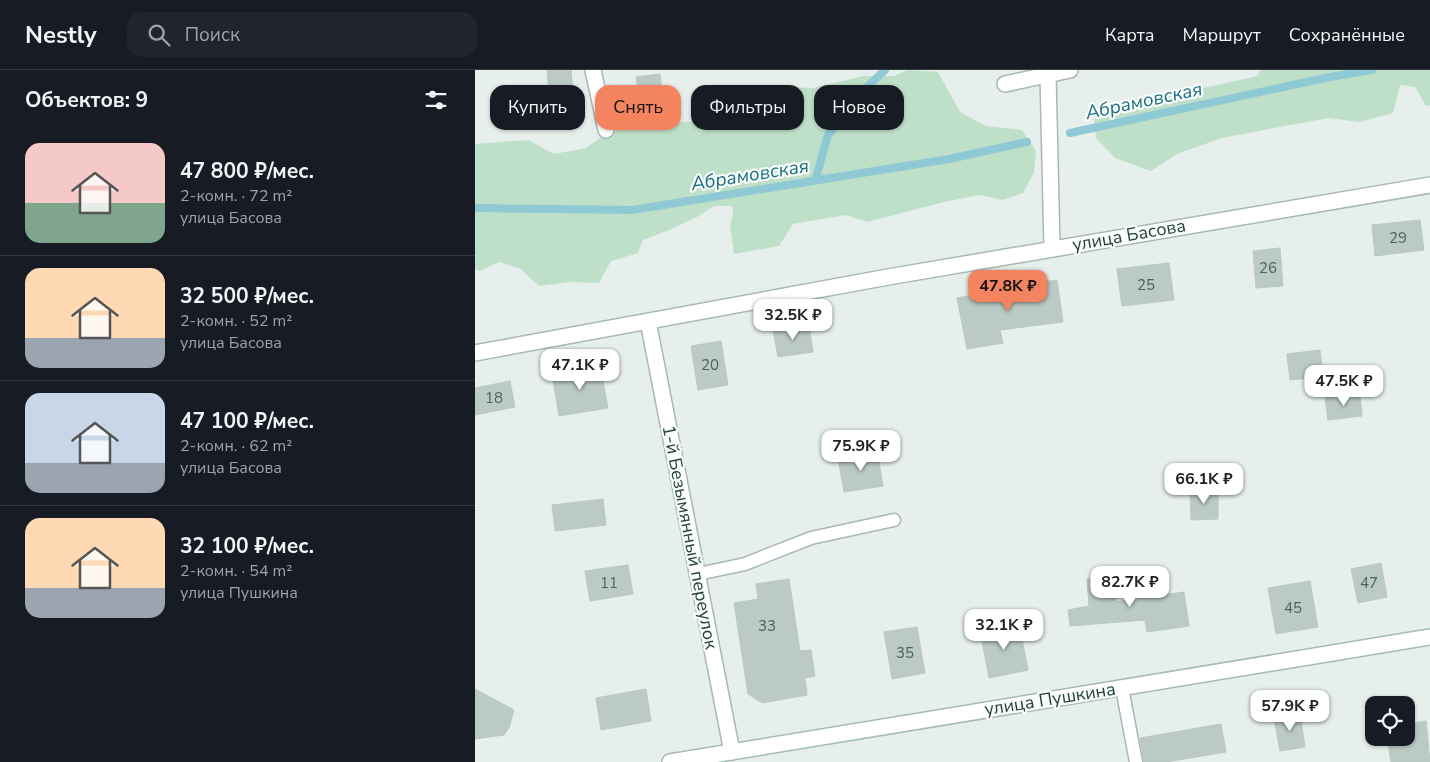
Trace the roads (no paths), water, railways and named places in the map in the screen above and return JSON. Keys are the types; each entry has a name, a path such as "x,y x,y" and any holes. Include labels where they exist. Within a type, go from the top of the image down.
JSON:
{"street":[{"path":"593,70 596,85"},
{"path":"1005,84 1070,70"},
{"path":"1048,75 1053,248"},
{"name":"улица Басова","path":"475,353 1053,248 1430,185"},
{"name":"1-й Безымянный переулок","path":"648,321 732,752"},
{"name":"улица Пушкина","path":"670,762 709,759 732,752 1430,637"}],"lane":[{"path":"698,574 745,564 789,545 811,538 894,520"},
{"path":"1121,688 1136,762"}],"waterway":[{"path":"815,181 828,135 862,92 885,70"},
{"name":"Абрамовская","path":"1070,133 1330,77 1372,70"},
{"name":"Абрамовская","path":"475,208 632,210 949,159 1027,142"}]}
